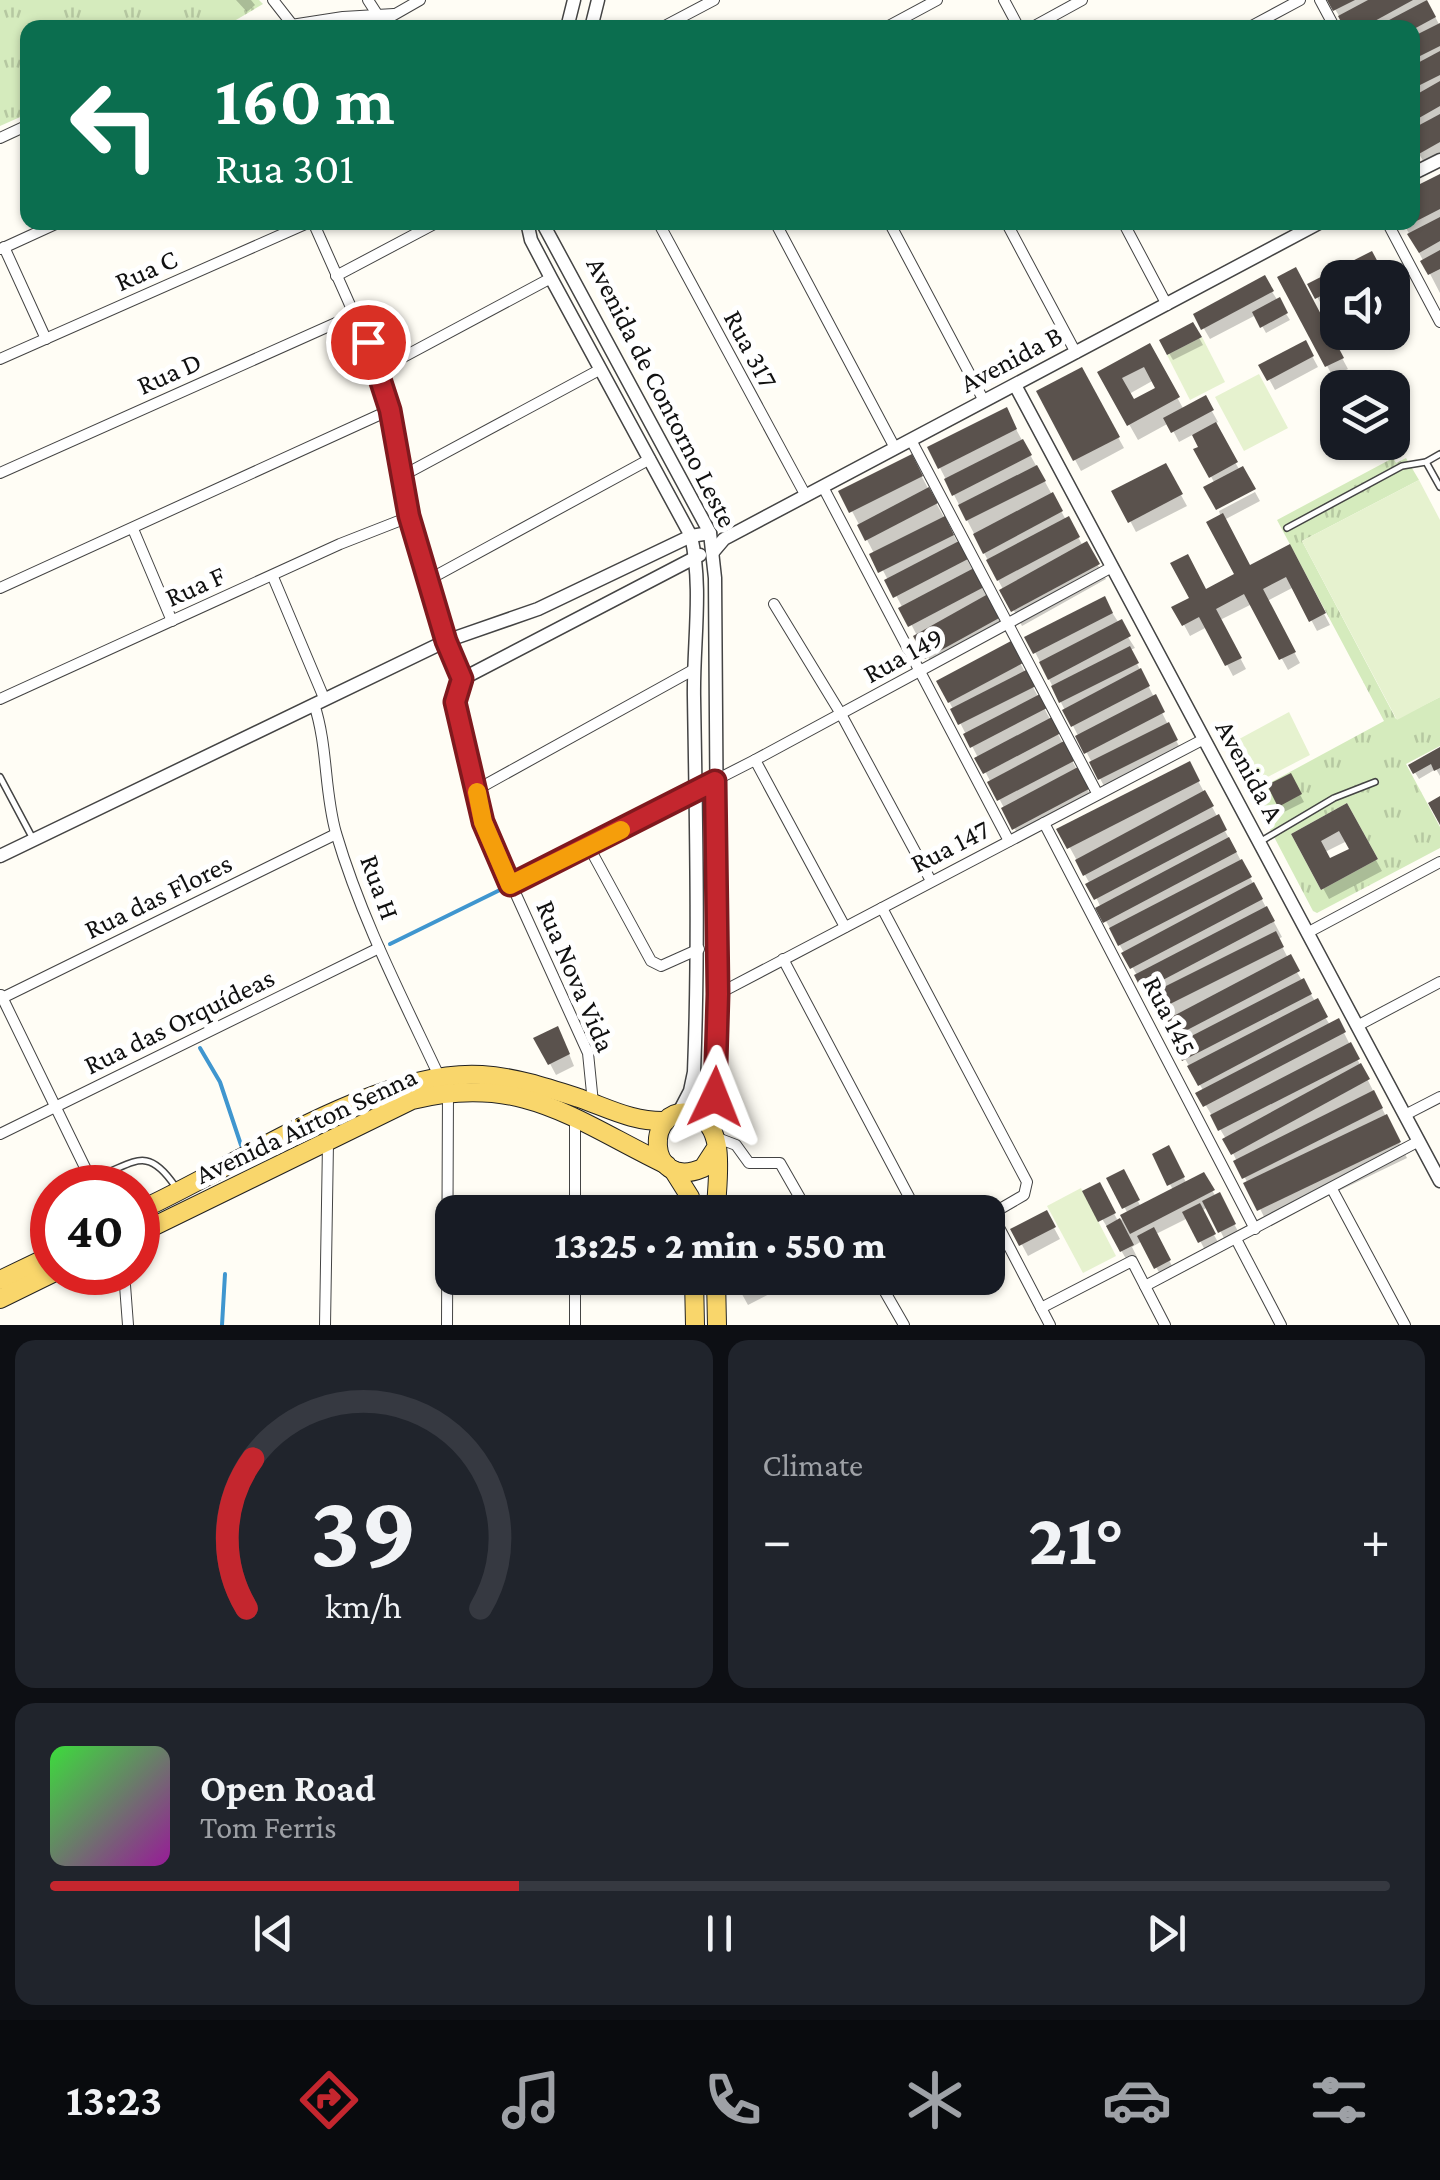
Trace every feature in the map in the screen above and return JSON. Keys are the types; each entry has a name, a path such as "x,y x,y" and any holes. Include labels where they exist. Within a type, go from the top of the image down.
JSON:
{"main road":[{"name":"Avenida Airton Senna","path":"160,1202 370,1097 487,1075 594,1104 640,1122 672,1118"},
{"name":"Avenida Airton Senna","path":"160,1223 444,1084 522,1098 575,1115 670,1168"},
{"path":"670,1168 694,1172 703,1168 715,1139 698,1116 672,1118 657,1138 657,1148 670,1168 689,1195"},
{"name":"Avenida de Contorno Leste","path":"715,1139 716,1195"},
{"path":"0,1300 30,1274"},
{"path":"0,1280 30,1276"},
{"path":"694,1295 695,1325"},
{"path":"716,1295 716,1325"}],"street":[{"path":"272,0 288,20"},
{"path":"368,0 377,14"},
{"path":"384,20 420,0"},
{"path":"676,20 714,0"},
{"path":"906,20 937,0"},
{"path":"1046,20 1082,0"},
{"path":"1263,20 1300,0"},
{"path":"325,20 394,14"},
{"path":"42,230 2,248 46,339"},
{"name":"Rua C","path":"0,359 293,230"},
{"path":"315,230 379,370 409,516 446,641"},
{"path":"336,276 423,230"},
{"name":"Avenida de Contorno Leste","path":"529,230 691,536 695,556 698,949 694,1072 690,1092 672,1118"},
{"name":"Avenida de Contorno Leste","path":"546,230 710,532 718,994 715,1139"},
{"name":"Rua 317","path":"662,230 806,496"},
{"path":"779,230 895,448"},
{"path":"893,230 984,400"},
{"path":"1010,230 1076,353"},
{"path":"1127,230 1167,304"},
{"name":"Avenida B","path":"712,552 724,540 1307,230"},
{"path":"1391,230 1440,322"},
{"path":"379,370 551,278"},
{"name":"Rua D","path":"0,473 356,314"},
{"path":"402,476 601,370"},
{"name":"Avenida A","path":"1015,385 1440,1181"},
{"path":"0,588 390,410"},
{"path":"911,440 1097,794"},
{"path":"428,580 650,459"},
{"path":"823,487 1009,841"},
{"name":"Rua F","path":"0,699 409,516"},
{"path":"132,529 172,621"},
{"path":"0,856 446,641 538,609 691,536 710,532 724,540"},
{"path":"462,679 695,556 712,552"},
{"name":"Rua 149","path":"510,885 755,760 1112,567"},
{"name":"Rua H","path":"273,576 319,701 336,834 378,948 444,1084"},
{"path":"774,604 841,714 931,881"},
{"name":"Rua Nova Vida","path":"446,641 462,679 455,702 483,822 588,1053 594,1104"},
{"path":"476,790 694,670"},
{"name":"Rua 147","path":"718,994 1204,739"},
{"path":"755,760 845,928"},
{"name":"Rua 145","path":"1044,822 1254,1229"},
{"name":"Rua das Flores","path":"1,996 336,834"},
{"path":"589,847 651,961 661,966 698,949"},
{"path":"1307,933 1440,862"},
{"path":"882,908 1027,1182 1024,1195 1005,1206"},
{"name":"Rua das Orquídeas","path":"0,1134 378,948"},
{"path":"783,959 908,1195"},
{"path":"1357,1026 1440,982"},
{"path":"1,996 84,1165"},
{"path":"444,1084 447,1325"},
{"path":"1405,1115 1440,1097"},
{"path":"575,1115 575,1195"},
{"path":"715,1139 731,1141 754,1165 780,1164 798,1195"},
{"path":"1145,1286 1419,1141"},
{"path":"325,1325 328,1143"},
{"path":"1332,1189 1404,1325"},
{"path":"1236,1239 1281,1325"},
{"path":"1005,1242 1050,1325"},
{"path":"1042,1308 1132,1261 1165,1325"},
{"path":"126,1295 128,1325"},
{"path":"576,1295 576,1325"},
{"path":"887,1295 904,1325"}],"lane":[{"path":"1287,528 1402,466 1426,462 1440,454"},
{"path":"1426,462 1440,487"},
{"path":"0,777 33,840"},
{"path":"1260,842 1334,798 1375,782"},
{"path":"131,1165 144,1159 159,1165"},
{"path":"160,1167 180,1192"}],"green space":[{"path":"0,0 259,0 263,4 236,20 20,20 20,117 0,126"},
{"path":"1202,337 1225,382 1190,400 1167,355"},
{"path":"1259,374 1288,428 1244,451 1215,397"},
{"path":"1389,460 1407,460 1419,480 1302,541 1396,719 1440,697 1440,746 1406,764 1440,827 1440,848 1317,913 1251,793 1384,721 1277,520","holes":["1347,803 1378,859 1321,890 1291,834"]},
{"path":"1419,480 1440,520 1440,697 1397,720 1302,541"},
{"path":"1289,712 1310,755 1252,785 1230,744"},
{"path":"1081,1188 1116,1256 1083,1273 1047,1206"}],"building":[{"path":"1327,0 1355,0 1333,11"},
{"path":"1368,0 1413,0 1377,20 1340,20 1338,16"},
{"path":"1427,0 1436,17 1420,26 1420,20 1389,20"},
{"path":"1440,23 1440,46 1420,56 1420,33"},
{"path":"1440,51 1440,75 1420,85 1420,62"},
{"path":"1440,81 1440,106 1420,117 1420,92"},
{"path":"1440,114 1440,142 1420,153 1420,125"},
{"path":"1440,174 1440,209 1420,219 1420,184"},
{"path":"1440,217 1440,241 1419,253 1407,234"},
{"path":"1440,250 1440,269 1428,275 1420,261"},
{"path":"1372,251 1377,260 1354,260"},
{"path":"1296,267 1320,312 1320,350 1340,350 1344,358 1325,367 1277,277"},
{"path":"1265,275 1274,291 1201,330 1193,314"},
{"path":"1320,277 1320,296 1315,299 1307,284"},
{"path":"1280,297 1288,313 1260,328 1252,312"},
{"path":"1193,322 1202,337 1167,355 1159,340"},
{"path":"1306,340 1314,356 1267,381 1258,365"},
{"path":"1150,343 1180,397 1127,426 1097,372","holes":["1144,367 1155,388 1134,399 1122,378"]},
{"path":"1082,367 1120,437 1073,461 1036,391"},
{"path":"1206,395 1214,410 1171,433 1163,418"},
{"path":"1007,407 1017,429 938,469 927,447"},
{"path":"1216,422 1238,462 1209,478 1193,449 1198,447 1192,435"},
{"path":"1023,439 1032,455 952,496 944,479"},
{"path":"912,454 923,476 849,513 838,491"},
{"path":"1166,463 1183,494 1128,523 1111,491"},
{"path":"1037,465 1046,481 966,521 958,505"},
{"path":"1243,466 1256,489 1216,510 1203,487"},
{"path":"929,487 938,503 865,541 857,525"},
{"path":"1053,492 1063,511 983,554 973,534"},
{"path":"1223,513 1250,565 1290,544 1326,613 1309,622 1286,577 1263,589 1296,652 1279,660 1244,594 1216,609 1242,658 1225,666 1199,617 1182,626 1171,607 1189,598 1170,563 1188,554 1206,589 1234,574 1206,522"},
{"path":"945,516 954,535 878,573 869,554"},
{"path":"1069,516 1080,537 997,581 986,560"},
{"path":"959,541 968,559 893,598 884,580"},
{"path":"1087,541 1100,564 1011,612 999,590"},
{"path":"974,568 984,587 908,627 898,608"},
{"path":"988,594 1001,617 925,659 913,636"},
{"path":"1105,596 1113,613 1033,654 1024,637"},
{"path":"1122,619 1131,636 1048,680 1039,662"},
{"path":"1011,641 1023,663 948,703 936,681"},
{"path":"1130,646 1139,663 1059,703 1051,686"},
{"path":"1141,668 1150,686 1071,727 1062,710"},
{"path":"1028,669 1036,686 958,725 950,709"},
{"path":"1040,694 1047,708 970,748 963,734"},
{"path":"1156,694 1165,712 1084,754 1075,736"},
{"path":"1052,717 1061,733 983,774 974,758"},
{"path":"1169,722 1178,740 1098,780 1089,762"},
{"path":"1064,741 1074,761 997,801 987,782"},
{"path":"1440,747 1440,768 1434,771 1431,764 1413,774 1408,765"},
{"path":"1190,761 1200,781 1067,849 1056,829"},
{"path":"1078,767 1089,789 1012,830 1001,808"},
{"path":"1291,773 1302,794 1278,807 1267,785"},
{"path":"1205,790 1214,806 1083,876 1075,860"},
{"path":"1440,796 1440,825 1428,803"},
{"path":"1347,803 1378,859 1321,890 1291,834","holes":["1339,831 1349,849 1330,858 1321,841"]},
{"path":"1219,814 1227,830 1094,900 1085,884"},
{"path":"1229,837 1237,852 1103,923 1095,908"},
{"path":"1242,859 1252,877 1118,946 1109,928"},
{"path":"1254,882 1263,899 1130,969 1121,953"},
{"path":"1267,906 1275,921 1142,991 1134,975"},
{"path":"1276,931 1284,947 1154,1012 1146,996"},
{"path":"1291,954 1300,971 1170,1039 1162,1022"},
{"path":"1304,978 1312,994 1182,1061 1174,1045"},
{"path":"1318,998 1328,1017 1198,1086 1187,1066"},
{"path":"1339,1018 1346,1032 1203,1107 1195,1093"},
{"path":"558,1026 570,1054 548,1065 533,1038"},
{"path":"1351,1042 1360,1059 1218,1131 1210,1115"},
{"path":"1361,1063 1370,1079 1231,1155 1222,1139"},
{"path":"1374,1090 1383,1108 1242,1179 1233,1161"},
{"path":"1387,1114 1401,1142 1257,1211 1243,1183"},
{"path":"1169,1145 1185,1177 1167,1186 1152,1154"},
{"path":"1124,1169 1140,1200 1122,1209 1106,1178"},
{"path":"1204,1172 1215,1190 1130,1234 1120,1215"},
{"path":"1100,1182 1116,1213 1098,1222 1082,1191"},
{"path":"1220,1192 1236,1224 1218,1233 1202,1201"},
{"path":"1200,1203 1216,1234 1198,1243 1182,1212"},
{"path":"1047,1210 1056,1227 1019,1246 1010,1229"},
{"path":"1120,1218 1134,1245 1120,1252 1106,1226"},
{"path":"1154,1227 1171,1260 1154,1269 1137,1236"}],"waterway":[{"path":"390,944 506,887"},
{"path":"200,1048 220,1082 241,1145"},
{"path":"222,1325 225,1274"}],"slow traffic":[{"path":"477,792 483,822 510,885 621,830"}],"route":[{"path":"368,342 390,410 409,516 446,641 462,679 455,702 483,822 510,885 715,781 715,1097"}]}
